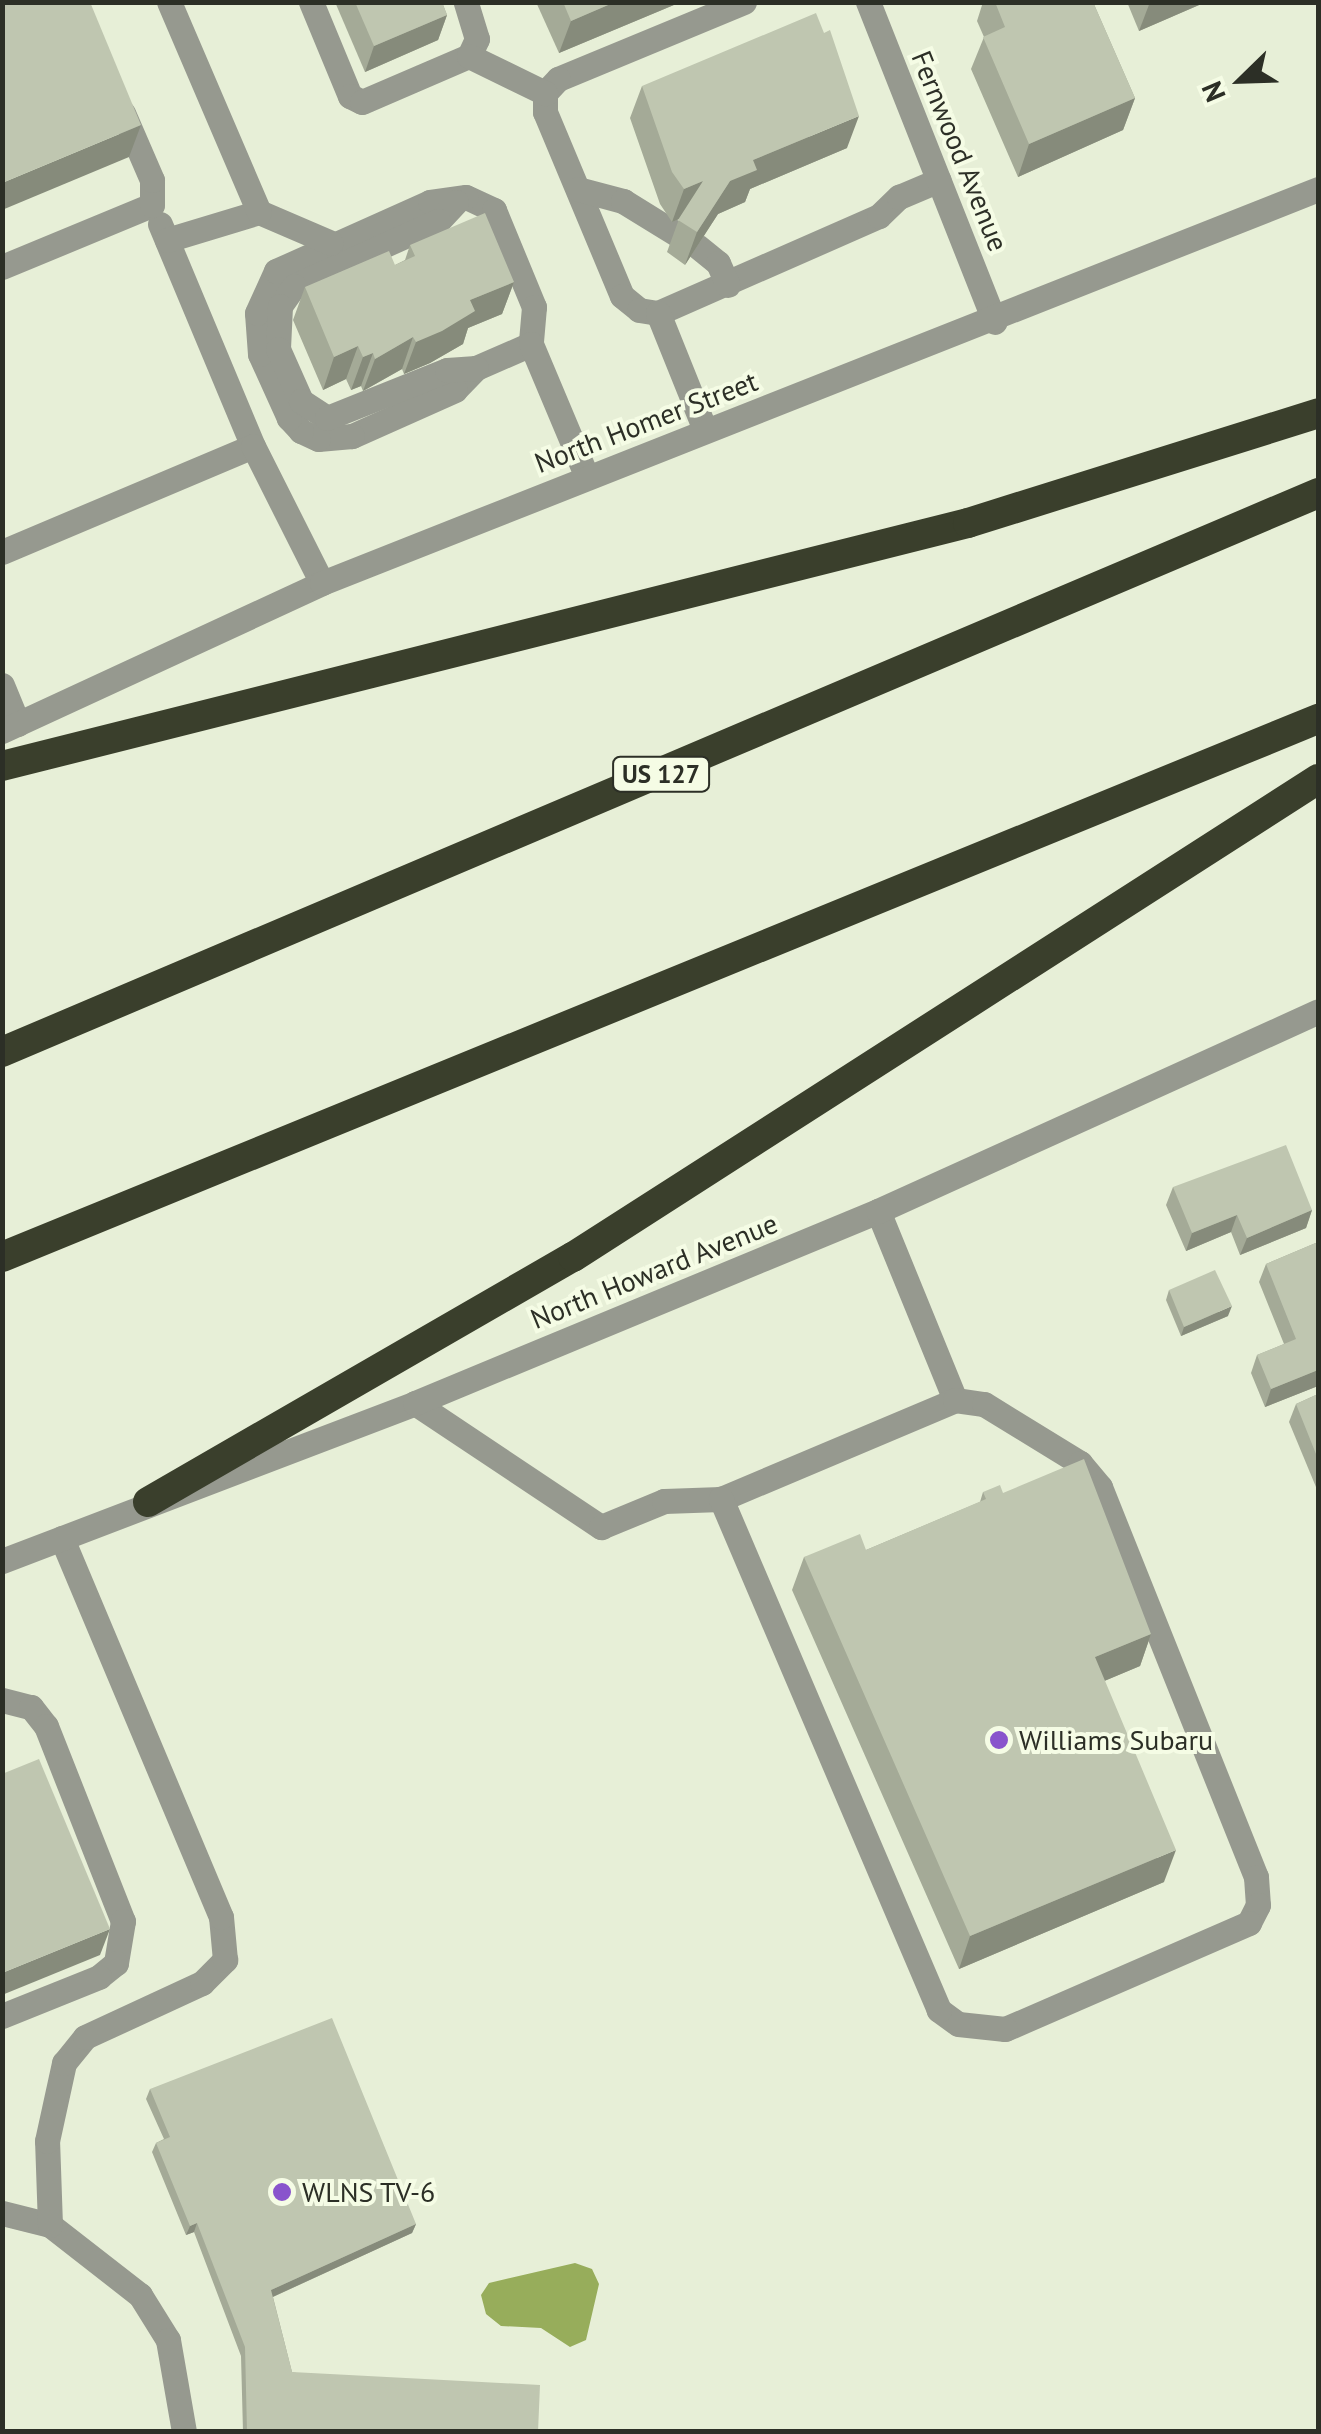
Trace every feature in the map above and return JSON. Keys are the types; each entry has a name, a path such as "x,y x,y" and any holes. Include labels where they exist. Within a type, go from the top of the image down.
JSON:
{"highway":[{"path":"2,766 936,532 1318,413"},
{"name":"US 127","path":"2,1052 1318,493"},
{"path":"2,1257 1318,719"},
{"path":"148,1502 574,1257 1318,779"}],"street":[{"path":"170,2 258,212"},
{"path":"311,2 350,96 362,102 469,56 477,38 466,2"},
{"path":"744,2 558,80 545,93 545,112 622,296 638,310 658,313 879,216 899,197 939,180"},
{"name":"Fernwood Avenue","path":"868,2 996,322"},
{"path":"469,56 545,93"},
{"path":"116,95 152,180 152,206 254,446 322,583"},
{"name":"North Homer Street","path":"10,727 322,583 704,430 996,322 1318,189"},
{"path":"578,190 623,200 687,240 718,263 728,285"},
{"path":"476,368 455,390 352,436 318,439 289,418 260,354 258,313 276,271 330,243 430,202 482,200 494,210 534,307 531,344 587,476"},
{"path":"456,202 438,221 294,286 280,306 278,350 301,402 327,418 447,370 476,368 531,344"},
{"path":"2,267 152,206"},
{"path":"167,240 258,212 330,243"},
{"path":"658,313 704,430"},
{"path":"2,552 254,446"},
{"path":"2,685 10,727"},
{"name":"North Howard Avenue","path":"2,1561 415,1403 878,1212 1318,1011"},
{"path":"878,1212 955,1400"},
{"path":"415,1403 601,1527 664,1502 721,1500 955,1400 984,1404 1080,1464 1100,1487 1256,1877 1258,1905 1236,1932 1005,2029 958,2024 939,2010 721,1500"},
{"path":"50,2225 47,2141 64,2063 85,2037 202,1983 226,1960 220,1917 62,1538"},
{"path":"2,1700 31,1707 46,1726 124,1921 116,1963 100,1976 2,2016"},
{"path":"2,2214 50,2225 140,2295 168,2340 184,2432"}],"shaded area":[{"path":"575,2263 592,2269 599,2284 586,2340 570,2347 541,2328 501,2326 486,2314 481,2295 489,2283"}],"building":[{"path":"2,2 90,2 141,125 2,183"},
{"path":"355,2 442,2 447,15 374,46"},
{"path":"563,2 615,2 571,21"},
{"path":"995,2 1093,2 1135,98 1029,144 983,37 1005,27"},
{"path":"816,13 824,33 830,30 859,116 753,160 757,170 730,181 697,232 678,220 703,181 684,189 672,172 642,86"},
{"path":"485,213 514,282 470,300 475,311 416,342 413,337 375,359 373,353 363,357 358,346 334,357 305,287 389,251 395,265 415,256 410,245"},
{"path":"1286,1145 1312,1210 1247,1238 1237,1215 1192,1233 1173,1187"},
{"path":"1318,1242 1318,1370 1271,1389 1257,1355 1296,1339 1266,1264"},
{"path":"1215,1270 1232,1306 1184,1327 1169,1290"},
{"path":"1318,1394 1318,1459 1296,1404"},
{"path":"1084,1459 1151,1634 1095,1657 1176,1850 970,1936 804,1557 860,1534 866,1550 986,1499 983,1492 1000,1485 1003,1493"},
{"path":"39,1759 110,1929 2,1973 2,1774"},
{"name":"WLNS TV-6","path":"332,2018 416,2224 271,2290 292,2372 540,2385 538,2432 247,2432 245,2347 197,2223 190,2226 156,2143 170,2137 150,2089"}],"place":[{"name":"Williams Subaru","path":"999,1740"},
{"name":"WLNS TV-6","path":"282,2192"}]}
